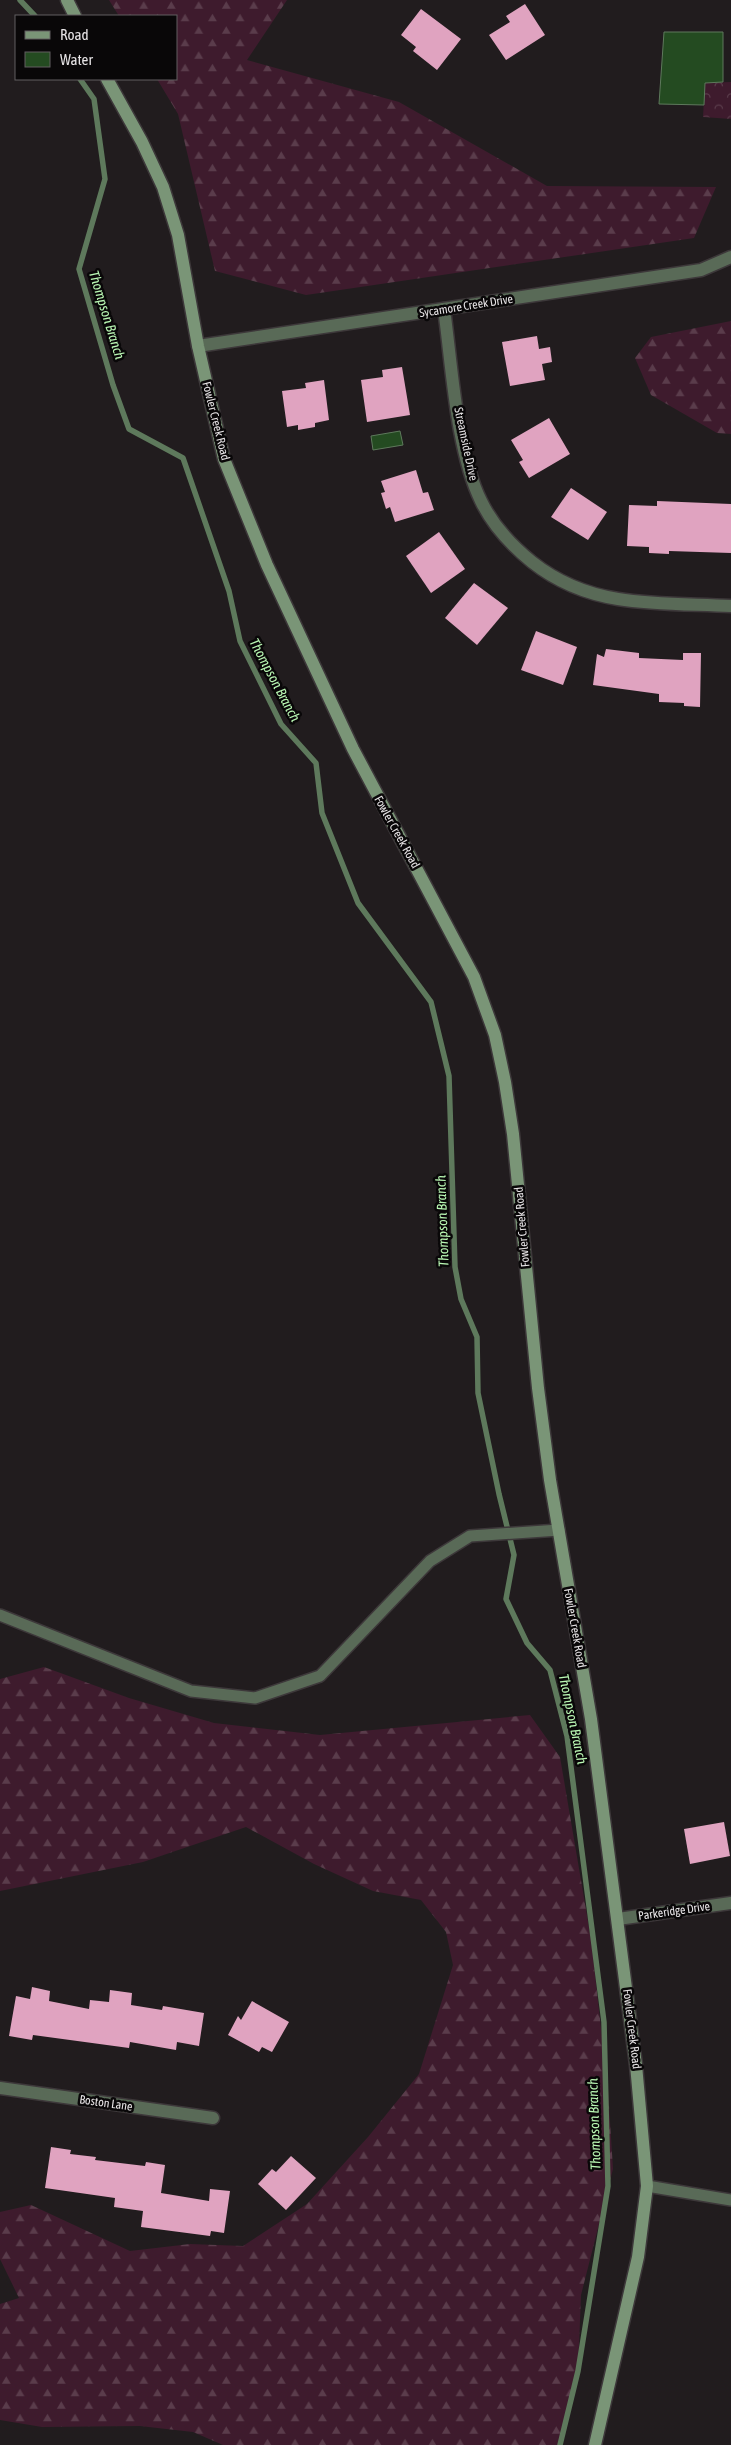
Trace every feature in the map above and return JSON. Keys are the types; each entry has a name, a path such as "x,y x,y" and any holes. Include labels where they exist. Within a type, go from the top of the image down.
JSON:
{"main road":[{"path":"67,0 74,15"},
{"name":"Fowler Creek Road","path":"108,80 142,142 163,186 178,236 198,346 224,459 267,565 361,765 474,977 495,1035 505,1082 513,1134 538,1388 559,1530 591,1719 637,2075 647,2186 638,2257 595,2445"}],"street":[{"name":"Sycamore Creek Drive","path":"198,346 701,270 731,258"},
{"name":"Streamside Drive","path":"444,309 458,411 472,477 488,514 515,549 554,577 601,595 646,602 731,606"},
{"name":"Parkeridge Drive","path":"618,1919 731,1903"},
{"name":"Boston Lane","path":"0,2088 213,2118"}],"lane":[{"path":"0,1615 191,1691 255,1698 320,1676 430,1561 470,1536 559,1530"},
{"path":"647,2186 731,2200"}],"green space":[{"path":"109,0 287,0 247,60 399,102 547,186 716,187 694,238 306,295 215,271 178,114 158,80 178,80 178,15 118,15"},
{"path":"731,82 731,119 703,117 705,83"},
{"path":"731,321 731,434 717,433 651,395 635,358 651,337"},
{"path":"44,1667 129,1698 214,1723 320,1735 530,1715 560,1757 591,1939 608,2090 613,2169 581,2295 578,2371 562,2445 223,2445 193,2432 140,2426 42,2427 0,2420 0,2304 19,2298 0,2259 0,2212 31,2205 130,2251 190,2244 243,2246 307,2204 368,2137 419,2074 453,1965 446,1932 421,1900 373,1891 314,1864 246,1827 143,1862 0,1891 0,1679"}],"water":[{"path":"664,32 723,32 723,82 705,83 704,105 659,104"},
{"path":"400,431 403,445 373,450 371,436"}],"building":[{"path":"525,4 545,35 506,60 489,35 510,22 506,16"},
{"path":"421,9 461,39 437,70 413,51 416,47 401,35"},
{"path":"537,336 539,349 550,347 552,362 542,364 545,380 510,386 502,342"},
{"path":"402,367 410,415 367,422 361,380 383,377 382,370"},
{"path":"324,380 329,420 315,423 315,427 298,430 298,425 287,427 282,391 306,388 305,383"},
{"path":"549,418 570,454 529,478 519,462 523,460 511,440"},
{"path":"416,470 423,493 428,492 434,510 395,522 390,507 386,509 381,493 385,492 381,481"},
{"path":"571,488 607,512 588,540 551,517"},
{"path":"657,501 731,504 731,553 669,551 669,554 649,553 649,547 627,546 629,505 657,506"},
{"path":"439,532 465,569 431,593 406,556"},
{"path":"474,583 508,608 477,645 445,618"},
{"path":"536,631 577,647 563,685 521,670"},
{"path":"606,649 639,653 639,658 683,660 683,653 701,653 700,707 684,706 684,703 659,702 659,694 593,685 597,654 604,657"},
{"path":"724,1822 730,1856 690,1864 684,1829"},
{"path":"32,1987 50,1991 49,2001 89,2009 90,2000 109,2002 110,1990 132,1993 131,2005 162,2010 163,2006 204,2013 199,2046 177,2042 176,2050 130,2042 129,2048 33,2035 32,2040 9,2036 16,1996 30,1999"},
{"path":"252,2001 289,2022 272,2052 262,2047 259,2052 228,2035 238,2016 241,2020"},
{"path":"51,2147 71,2150 70,2154 96,2157 95,2160 145,2166 146,2162 165,2165 161,2193 209,2201 210,2189 230,2191 224,2233 211,2231 210,2236 141,2227 143,2211 114,2207 115,2198 45,2188"},
{"path":"291,2156 316,2178 286,2210 258,2184 272,2169 276,2172"}],"waterway":[{"name":"Thompson Branch","path":"20,0 34,15"},
{"name":"Thompson Branch","path":"81,80 94,99 105,179 79,269 113,385 129,429 183,458 229,591 240,641 281,724 316,763 322,813 358,903 431,1002 449,1076 455,1267 461,1299 477,1337 478,1393 514,1555 506,1599 527,1643 550,1670 567,1736 604,2022 608,2186 578,2371 560,2445"}]}
